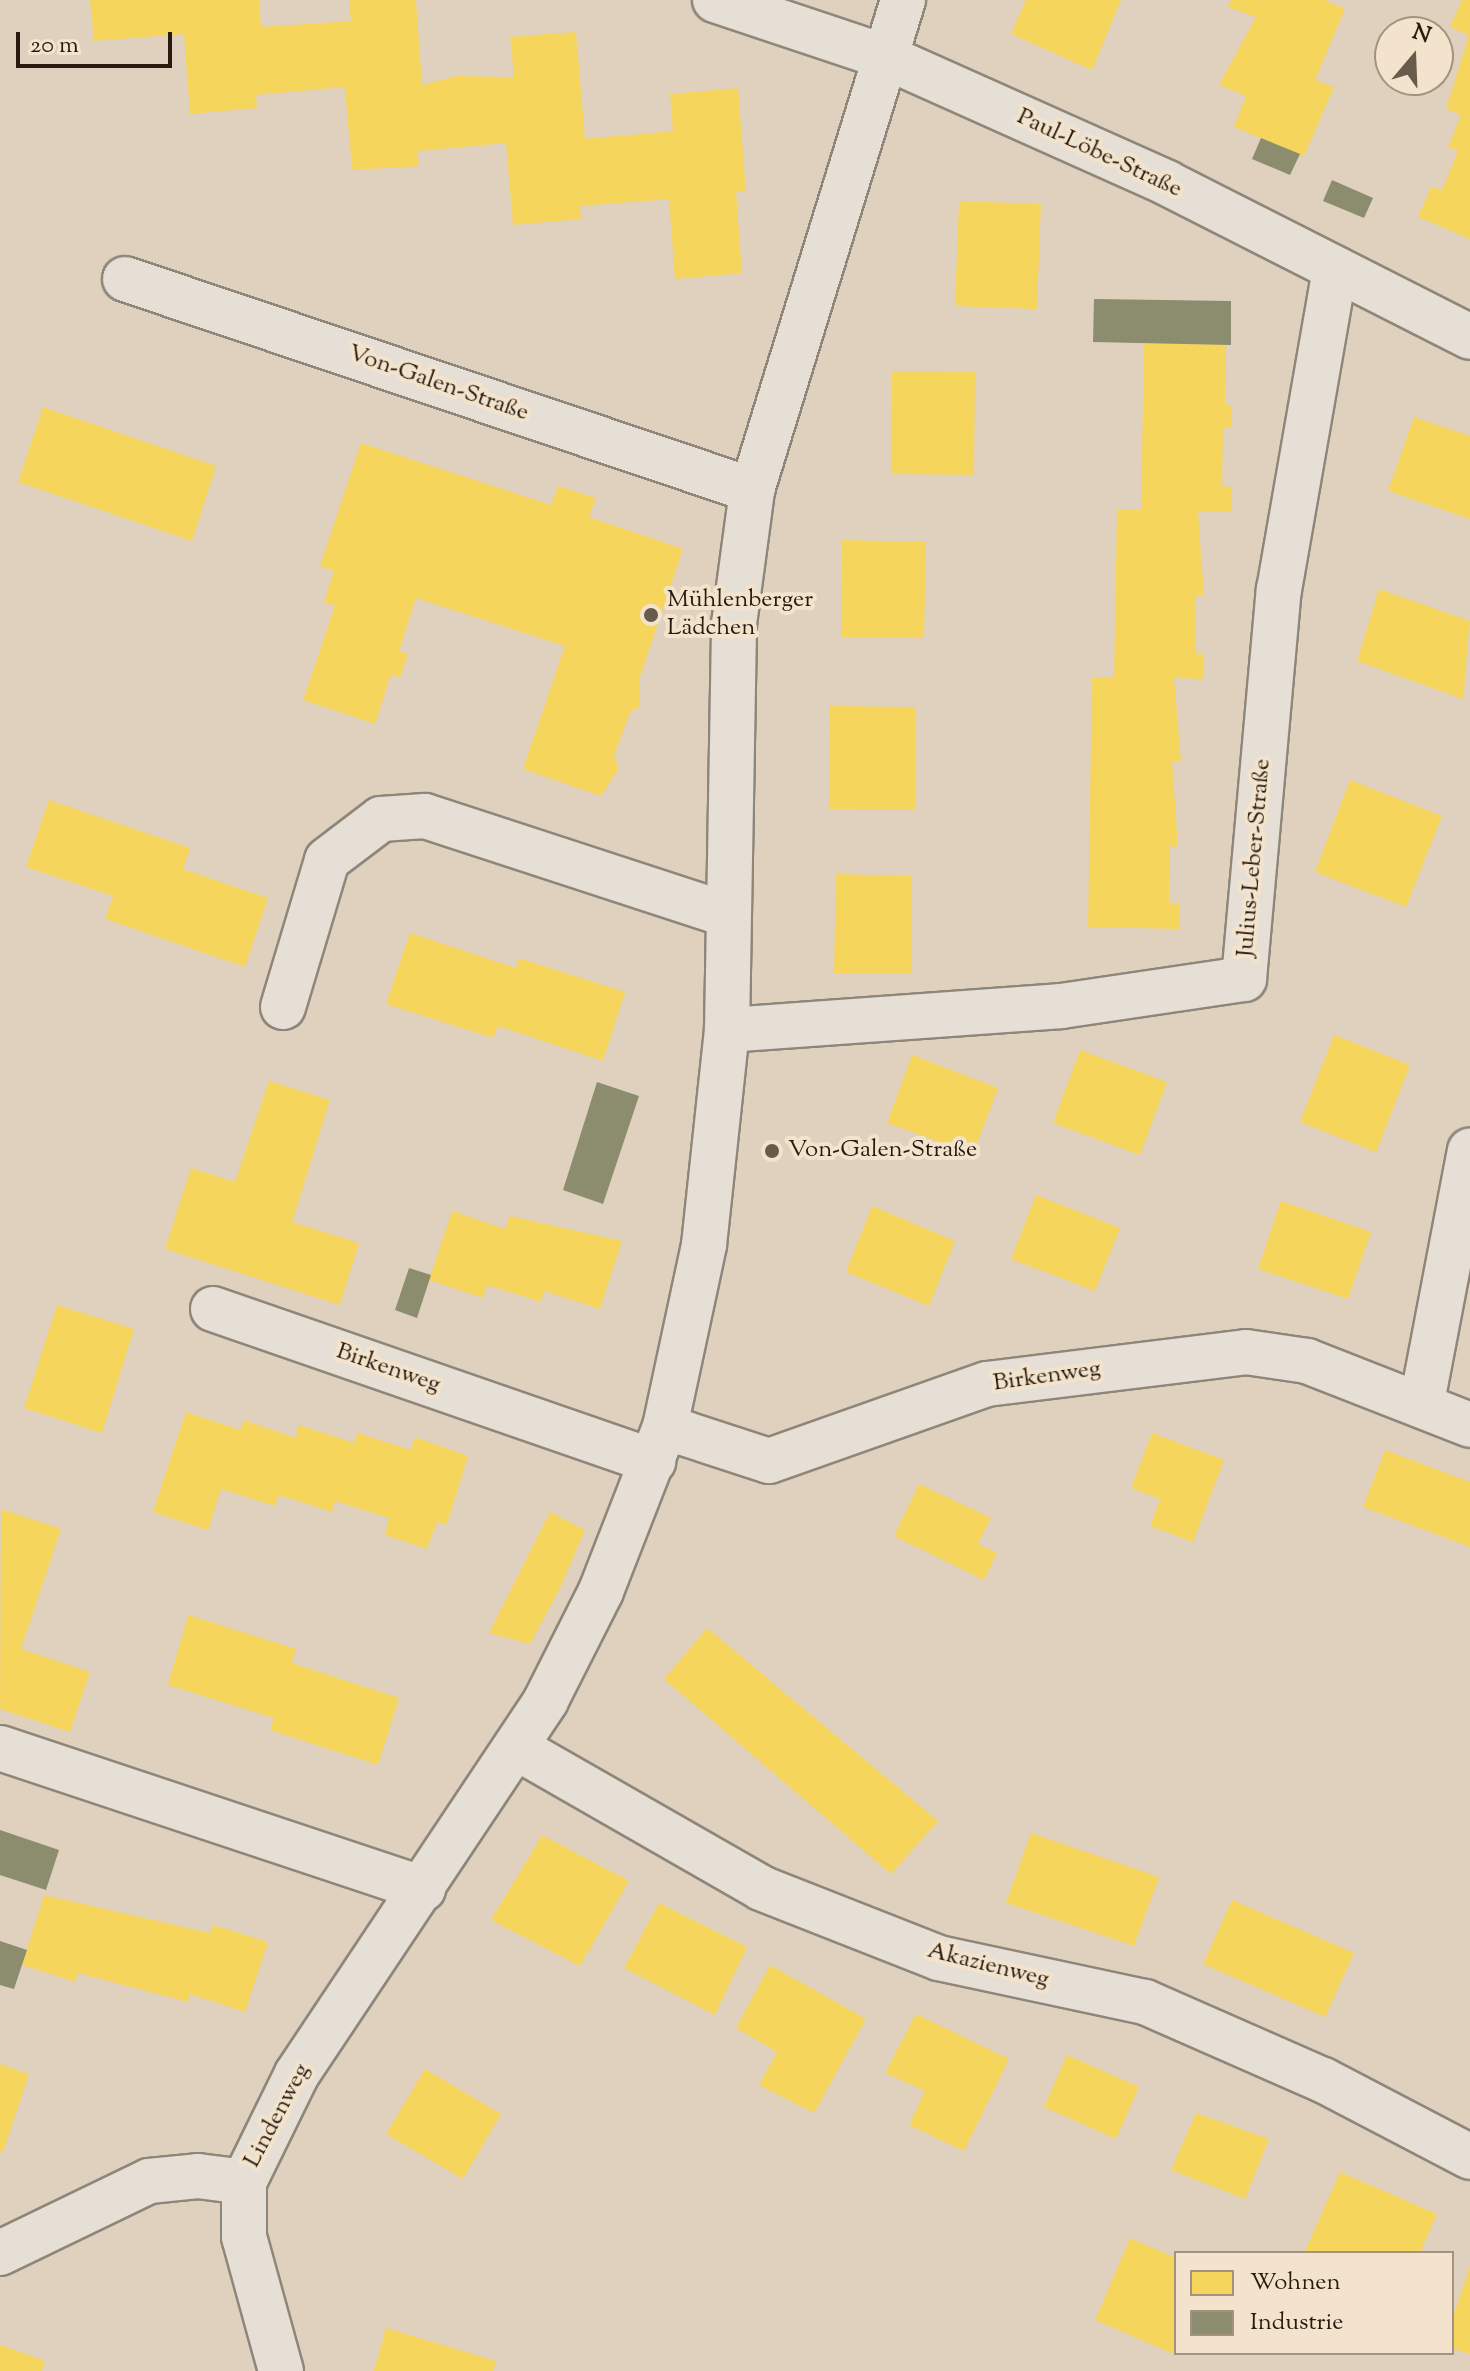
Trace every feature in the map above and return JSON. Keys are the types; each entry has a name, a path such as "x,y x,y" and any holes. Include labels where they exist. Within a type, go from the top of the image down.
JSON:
{"street":[{"name":"Paul-Löbe-Straße","path":"715,0 888,58 1335,269 1470,337"},
{"path":"517,1748 601,1591 659,1444 704,1245 727,1030 724,914 734,624 752,490 888,58 903,0"},
{"name":"Julius-Leber-Straße","path":"727,1030 1061,1006 1244,979 1279,590 1335,269"},
{"name":"Von-Galen-Straße","path":"125,279 752,490"},
{"path":"283,1007 327,860 381,819 425,816 724,914"},
{"path":"1422,1402 1470,1151"},
{"name":"Birkenweg","path":"213,1309 659,1444 769,1461 987,1384 1246,1352 1307,1361 1422,1402 1470,1425"},
{"path":"0,1748 423,1889"},
{"name":"Lindenweg","path":"281,2371 244,2237 244,2182 297,2074 517,1748"},
{"name":"Akazienweg","path":"517,1748 761,1888 939,1958 1145,2002 1323,2080 1470,2157"},
{"path":"0,2253 149,2181 198,2176 244,2182"}],"building: Wohnen":[{"path":"90,0 259,0 261,27 351,21 349,0 416,0 422,85 456,76 514,77 510,37 576,32 585,139 673,131 670,94 738,88 746,191 736,191 742,273 675,279 669,199 580,206 581,219 513,225 506,143 417,151 419,166 352,170 345,87 256,95 257,108 190,114 184,34 94,41"},
{"path":"1026,0 1121,0 1092,70 1011,34"},
{"path":"1231,0 1325,0 1345,9 1315,80 1334,87 1304,156 1234,127 1246,96 1219,85 1256,17 1228,7"},
{"path":"1462,0 1470,0 1470,239 1418,217 1431,187 1442,190 1458,151 1448,147 1461,115 1446,109 1450,96 1454,96 1454,83 1469,35 1454,29 1454,18"},
{"path":"959,201 1041,204 1037,309 955,306"},
{"path":"1144,343 1226,344 1225,405 1232,405 1232,428 1223,428 1222,486 1232,487 1232,512 1198,511 1204,596 1196,595 1195,654 1204,653 1204,679 1174,678 1181,761 1172,761 1178,847 1170,846 1169,904 1179,904 1179,929 1088,927 1092,677 1114,677 1117,510 1141,510"},
{"path":"892,371 975,372 974,475 891,474"},
{"path":"43,407 216,466 192,541 18,482"},
{"path":"1414,417 1470,436 1470,519 1388,491"},
{"path":"361,443 551,505 558,486 596,498 589,517 683,549 640,677 639,707 630,712 614,756 619,768 601,796 523,769 565,646 416,598 399,651 408,654 400,678 391,674 375,724 303,700 335,606 324,602 334,571 320,566"},
{"path":"842,540 926,542 924,638 841,637"},
{"path":"1379,589 1470,621 1463,699 1357,661"},
{"path":"830,706 916,707 915,810 829,809"},
{"path":"1350,780 1442,816 1406,907 1315,872"},
{"path":"49,800 190,848 183,869 268,898 245,967 105,919 113,896 26,867"},
{"path":"836,874 912,876 911,974 834,973"},
{"path":"410,933 516,968 519,958 625,992 603,1061 498,1026 493,1038 386,1004"},
{"path":"1334,1035 1410,1065 1376,1152 1300,1122"},
{"path":"1080,1050 1167,1082 1140,1155 1053,1123"},
{"path":"912,1055 998,1088 973,1154 887,1123"},
{"path":"269,1081 330,1100 292,1222 359,1243 340,1305 165,1249 191,1168 235,1182"},
{"path":"1036,1195 1120,1228 1095,1291 1011,1259"},
{"path":"1281,1201 1371,1232 1348,1299 1258,1269"},
{"path":"872,1206 955,1241 929,1306 846,1272"},
{"path":"452,1211 505,1229 510,1216 622,1241 600,1309 544,1291 541,1302 487,1285 483,1298 429,1280"},
{"path":"57,1305 134,1329 102,1433 24,1408"},
{"path":"186,1412 240,1430 244,1420 296,1438 299,1425 354,1443 357,1433 411,1450 415,1437 468,1456 447,1524 437,1522 427,1549 385,1535 389,1518 335,1501 332,1512 279,1495 275,1506 221,1489 208,1530 153,1512"},
{"path":"1152,1433 1224,1460 1193,1542 1150,1526 1160,1499 1131,1488"},
{"path":"1385,1450 1470,1482 1470,1547 1363,1507"},
{"path":"919,1484 991,1518 978,1544 997,1553 984,1580 894,1536"},
{"path":"1,1509 61,1529 21,1649 90,1672 70,1732 0,1709"},
{"path":"550,1512 585,1530 560,1588 530,1644 489,1633"},
{"path":"188,1615 296,1649 292,1663 399,1698 378,1765 270,1730 274,1718 168,1685"},
{"path":"707,1628 938,1821 891,1874 664,1679"},
{"path":"1031,1833 1159,1877 1134,1946 1006,1903"},
{"path":"542,1835 629,1881 580,1966 491,1920"},
{"path":"44,1895 210,1933 213,1925 268,1942 245,2012 190,1994 188,2002 78,1973 75,1982 22,1965"},
{"path":"1232,1900 1354,1953 1325,2017 1203,1964"},
{"path":"659,1903 747,1947 715,2015 624,1968"},
{"path":"770,1965 866,2019 814,2113 759,2085 777,2052 736,2028"},
{"path":"916,2014 1009,2059 964,2151 909,2125 925,2091 885,2073"},
{"path":"1067,2055 1139,2087 1116,2139 1044,2107"},
{"path":"0,2064 29,2074 3,2152 0,2151"},
{"path":"425,2069 501,2114 463,2179 386,2134"},
{"path":"1196,2113 1269,2139 1245,2199 1171,2170"},
{"path":"1340,2172 1437,2214 1421,2251 1305,2251"},
{"path":"1130,2238 1174,2257 1174,2354 1095,2320"},
{"path":"1470,2266 1470,2354 1454,2349 1454,2314"},
{"path":"386,2328 496,2361 493,2371 374,2371"},
{"path":"0,2345 45,2361 42,2371 0,2371"}],"building: Industrie":[{"path":"1261,138 1300,154 1290,175 1252,159"},
{"path":"1332,180 1373,198 1364,218 1323,201"},
{"path":"1094,299 1231,301 1231,345 1093,342"},
{"path":"597,1082 639,1096 603,1204 563,1190"},
{"path":"409,1268 431,1275 417,1318 395,1310"},
{"path":"0,1830 59,1850 46,1890 0,1875"},
{"path":"0,1941 27,1950 14,1989 0,1985"}],"place":[{"name":"Mühlenberger Lädchen","path":"651,615"},
{"name":"Von-Galen-Straße","path":"772,1151"}]}
